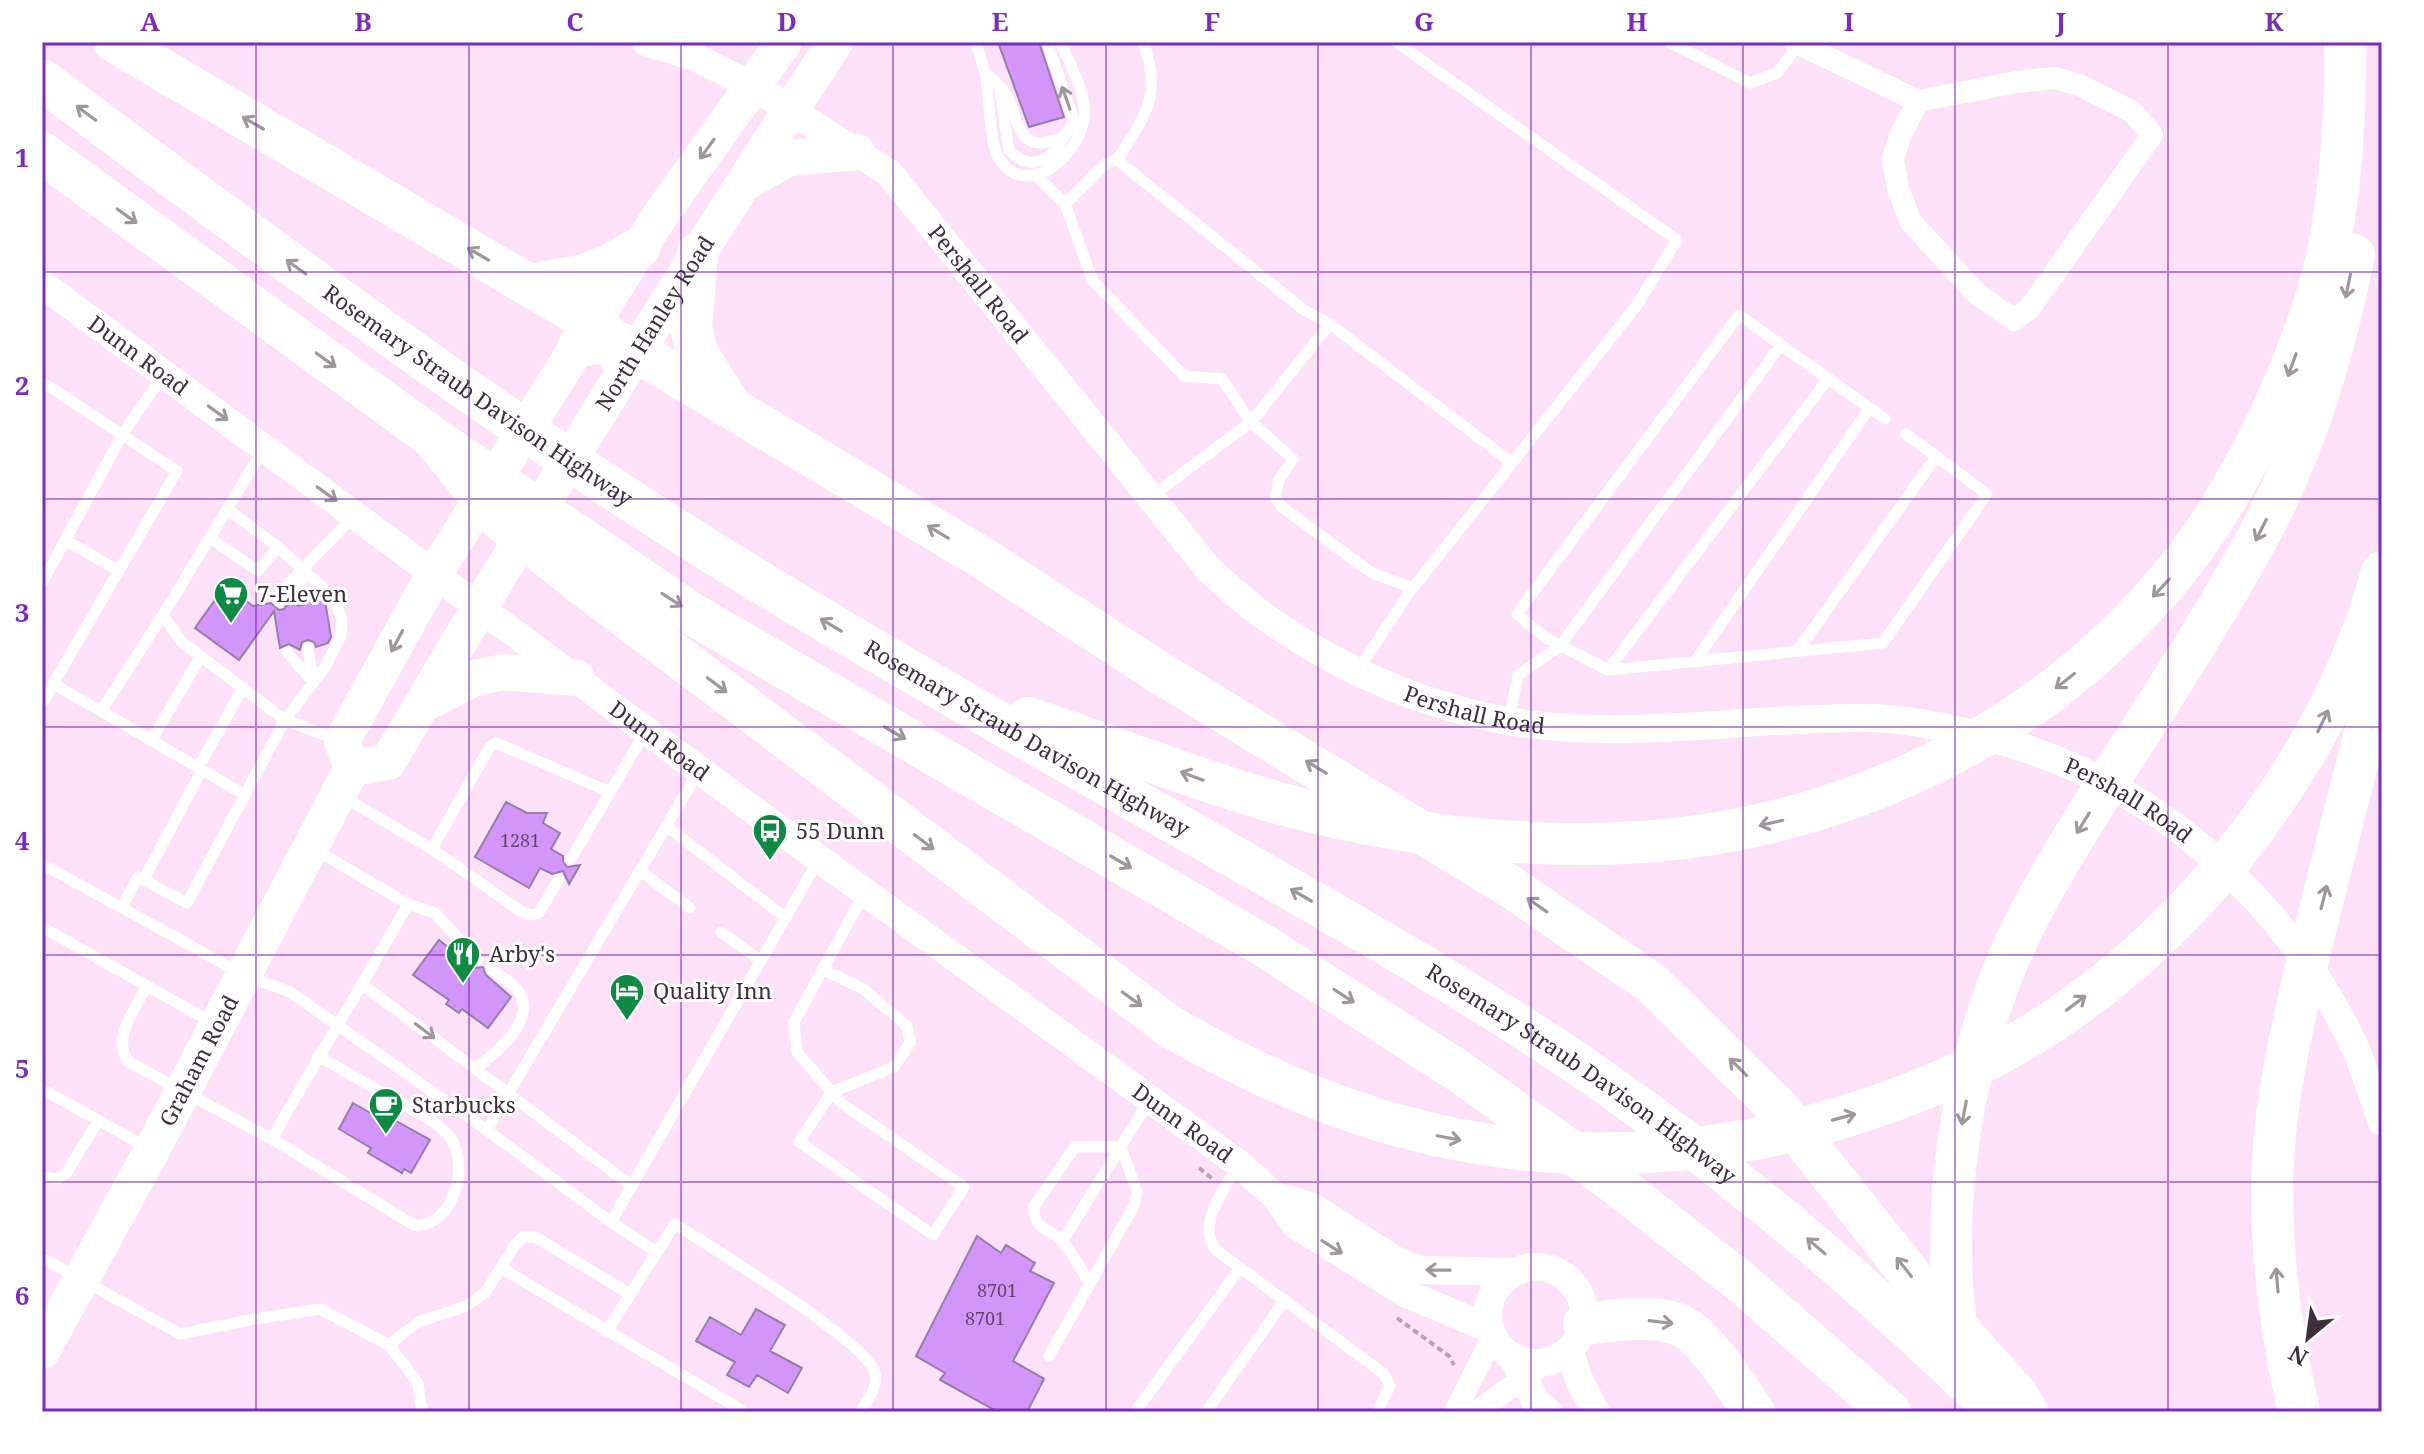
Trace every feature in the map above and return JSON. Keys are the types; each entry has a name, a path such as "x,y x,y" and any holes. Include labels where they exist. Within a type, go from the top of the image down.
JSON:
{"highway":[{"path":"115,42 530,285 609,346 733,409 981,557 1155,670 1511,887 1651,983 1778,1108 1916,1282 2017,1395 2027,1412"},
{"path":"947,691 1266,799 1363,823 1439,835 1513,842 1634,843 1699,837 1775,823 1883,788 1955,754 2021,715 2081,668 2123,629 2172,576 2220,509 2289,376 2315,302 2330,245 2346,110 2345,42"},
{"path":"1970,1412 1954,1316 1953,1248 1955,1183 1962,1116 1977,1052 2012,952 2032,911 2061,857 2219,606 2260,532 2294,461 2321,388 2342,313 2365,185 2370,115 2368,42"},
{"name":"Rosemary Straub Davison Highway","path":"42,80 449,379 574,465 756,580 1435,973 1592,1074 1666,1126 1811,1241 1997,1412"},
{"path":"42,153 432,437 597,573 1169,1026 1228,1060 1305,1096 1373,1119 1480,1144 1555,1152 1632,1153 1709,1147 1784,1134 1857,1114 1928,1087 1999,1054 2062,1014 2123,968 2180,916 2232,858 2284,788 2318,732 2350,664 2382,572"},
{"path":"530,285 581,276 610,265 639,248"},
{"path":"697,254 691,327 697,353 733,409"},
{"path":"597,573 694,615 1261,944 1447,1064 1616,1184 1741,1282 1890,1412"},
{"path":"2299,1412 2285,1352 2272,1211 2273,1157 2282,1082 2297,1007 2382,669"},
{"path":"1530,1348 1626,1319 1678,1324 1695,1335 1754,1412"}],"main road":[{"name":"North Hanley Road","path":"479,606 609,346 639,248 686,177 784,42"},
{"name":"North Hanley Road","path":"609,346 697,254 835,42"},
{"path":"743,184 789,158 857,152"},
{"name":"Graham Road","path":"42,1351 152,1150 310,847 435,573 609,346"},
{"path":"344,768 388,762 479,606"},
{"path":"422,705 475,678 503,672 577,678"}],"street":[{"name":"Pershall Road","path":"646,42 695,57 753,86 889,173 1210,571 1262,615 1357,672 1424,700 1509,720 1570,728 1611,728 1882,719 1950,729 2015,744 2088,774 2182,830 2208,851 2265,909 2319,981 2334,1008 2353,1044 2382,1122"},
{"path":"1799,43 1918,101 2055,78 2079,85 2133,112 2152,135 2030,308 2014,320 1977,294 1911,222 1898,189 1893,158 1918,101"},
{"name":"Dunn Road","path":"42,284 820,859 1239,1164 1275,1196 1296,1225 1405,1293 1530,1348 1536,1402 1548,1412"},
{"name":"Dunn Road","path":"1275,1196 1311,1206 1398,1262 1421,1270 1516,1272"},
{"path":"1455,1412 1530,1348 1584,1309 1571,1283 1559,1273 1545,1268 1516,1272 1504,1280 1490,1304 1530,1348 1581,1384 1596,1412"},
{"path":"1477,1412 1530,1348"}],"lane":[{"path":"976,42 985,73 996,154 1007,169 1019,176 1038,177 1062,159 1077,139 1084,117 1080,89 1060,42"},
{"path":"999,85 1009,150 1025,163 1041,162 1055,153 1072,125 1073,117 1047,42"},
{"path":"1065,204 1108,162 1117,160 1146,116 1152,75 1143,42"},
{"path":"1357,672 1413,588 1637,305 1677,240 1396,42"},
{"path":"1669,42 1750,83 1777,73 1799,43"},
{"path":"985,73 1007,94 1025,138 1046,144 1063,138"},
{"path":"1117,160 1304,310 1330,324 1512,463"},
{"path":"1038,177 1065,204 1093,281 1184,376 1222,379 1251,422 1293,459 1279,480 1275,498 1282,507 1372,573 1413,588"},
{"path":"1885,419 1739,315 1517,614 1546,638 1608,670 1883,643 1987,494 1906,434"},
{"path":"1151,497 1251,422 1330,324"},
{"path":"1509,720 1518,675 1560,646 1781,345"},
{"path":"42,583 122,435 164,374"},
{"path":"1608,670 1828,379"},
{"path":"42,382 177,471 43,702"},
{"path":"1696,660 1869,409"},
{"path":"101,711 264,447"},
{"path":"1798,650 1936,457"},
{"path":"122,907 138,877 187,903 285,720 341,636 342,619 333,597 278,547 227,509"},
{"path":"279,602 289,583 355,514"},
{"path":"210,538 258,571 278,547"},
{"path":"65,540 119,571"},
{"path":"299,598 302,570"},
{"path":"163,615 182,642 344,768 432,849 522,912 531,915 539,913 559,879"},
{"path":"308,648 313,682"},
{"path":"287,652 313,682"},
{"path":"151,741 201,656"},
{"path":"53,684 245,795"},
{"path":"144,879 243,688"},
{"path":"571,859 647,730"},
{"path":"432,849 489,748 496,743 610,792"},
{"path":"487,1130 700,769"},
{"path":"666,826 786,918"},
{"path":"310,847 408,904 435,913 478,960"},
{"path":"611,1222 820,859"},
{"path":"42,864 244,975 290,992 655,1251"},
{"path":"640,871 690,908"},
{"path":"822,969 863,989 907,1026 910,1043 894,1067 832,1092 799,1142 933,1235 964,1187 842,1104 832,1092 797,1052 794,1022 822,969 865,891"},
{"path":"272,1139 408,904"},
{"path":"42,927 217,1026"},
{"path":"721,932 761,961"},
{"path":"476,1068 499,1052 521,1018 524,1005 518,991 491,969"},
{"path":"363,985 632,1186"},
{"path":"146,987 121,1039 122,1053 129,1062 272,1139 414,1225 431,1223 442,1213 460,1181 461,1168 449,1136 430,1120 318,1056"},
{"path":"42,1089 152,1150"},
{"path":"1063,1240 1150,1100"},
{"path":"42,1177 58,1179 67,1172 98,1121"},
{"path":"1090,1284 1063,1240 1039,1226 1034,1218 1034,1206 1075,1147 1121,1147"},
{"path":"1049,1356 1134,1206 1137,1192 1121,1147"},
{"path":"1239,1164 1207,1223 1209,1240 1216,1250 1383,1373 1390,1386 1382,1410"},
{"path":"607,1331 675,1224 788,1296 866,1358 875,1373 876,1385 860,1412"},
{"path":"389,1345 418,1322 464,1307 485,1293 523,1237 535,1237 630,1294"},
{"path":"42,1258 180,1334 320,1309 389,1345 418,1383 422,1412"},
{"path":"501,1268 745,1412"},
{"path":"1135,1412 1240,1268"},
{"path":"1206,1412 1285,1300"}],"building":[{"path":"998,42 1039,42 1064,117 1029,127"},
{"path":"225,586 253,606 271,603 279,610 284,609 290,600 299,606 305,604 308,597 318,596 325,601 331,637 328,643 316,647 314,642 308,640 302,642 300,650 289,644 280,648 274,611 239,660 195,628"},
{"path":"506,802 527,813 547,813 543,823 560,833 551,849 563,856 567,867 580,865 569,884 563,871 552,874 540,868 529,888 475,857"},
{"name":"Arby's","path":"439,940 475,968 483,967 486,975 511,997 488,1028 462,1009 459,1013 446,1004 449,1000 413,975"},
{"name":"Starbucks","path":"353,1103 386,1122 389,1117 430,1140 411,1173 404,1169 402,1173 368,1153 371,1148 339,1129"},
{"path":"977,1236 1001,1253 1006,1245 1035,1263 1030,1271 1054,1283 1013,1361 1044,1379 1027,1412 998,1412 940,1380 945,1373 916,1356"},
{"path":"756,1309 785,1325 770,1351 802,1368 788,1393 757,1375 749,1387 727,1375 735,1362 696,1341 710,1317 741,1335"}],"place":[{"name":"7-Eleven","path":"231,625"},
{"name":"55 Dunn","path":"770,862"},
{"name":"Arby's","path":"463,985"},
{"name":"Quality Inn","path":"627,1022"},
{"name":"Starbucks","path":"386,1136"}]}
